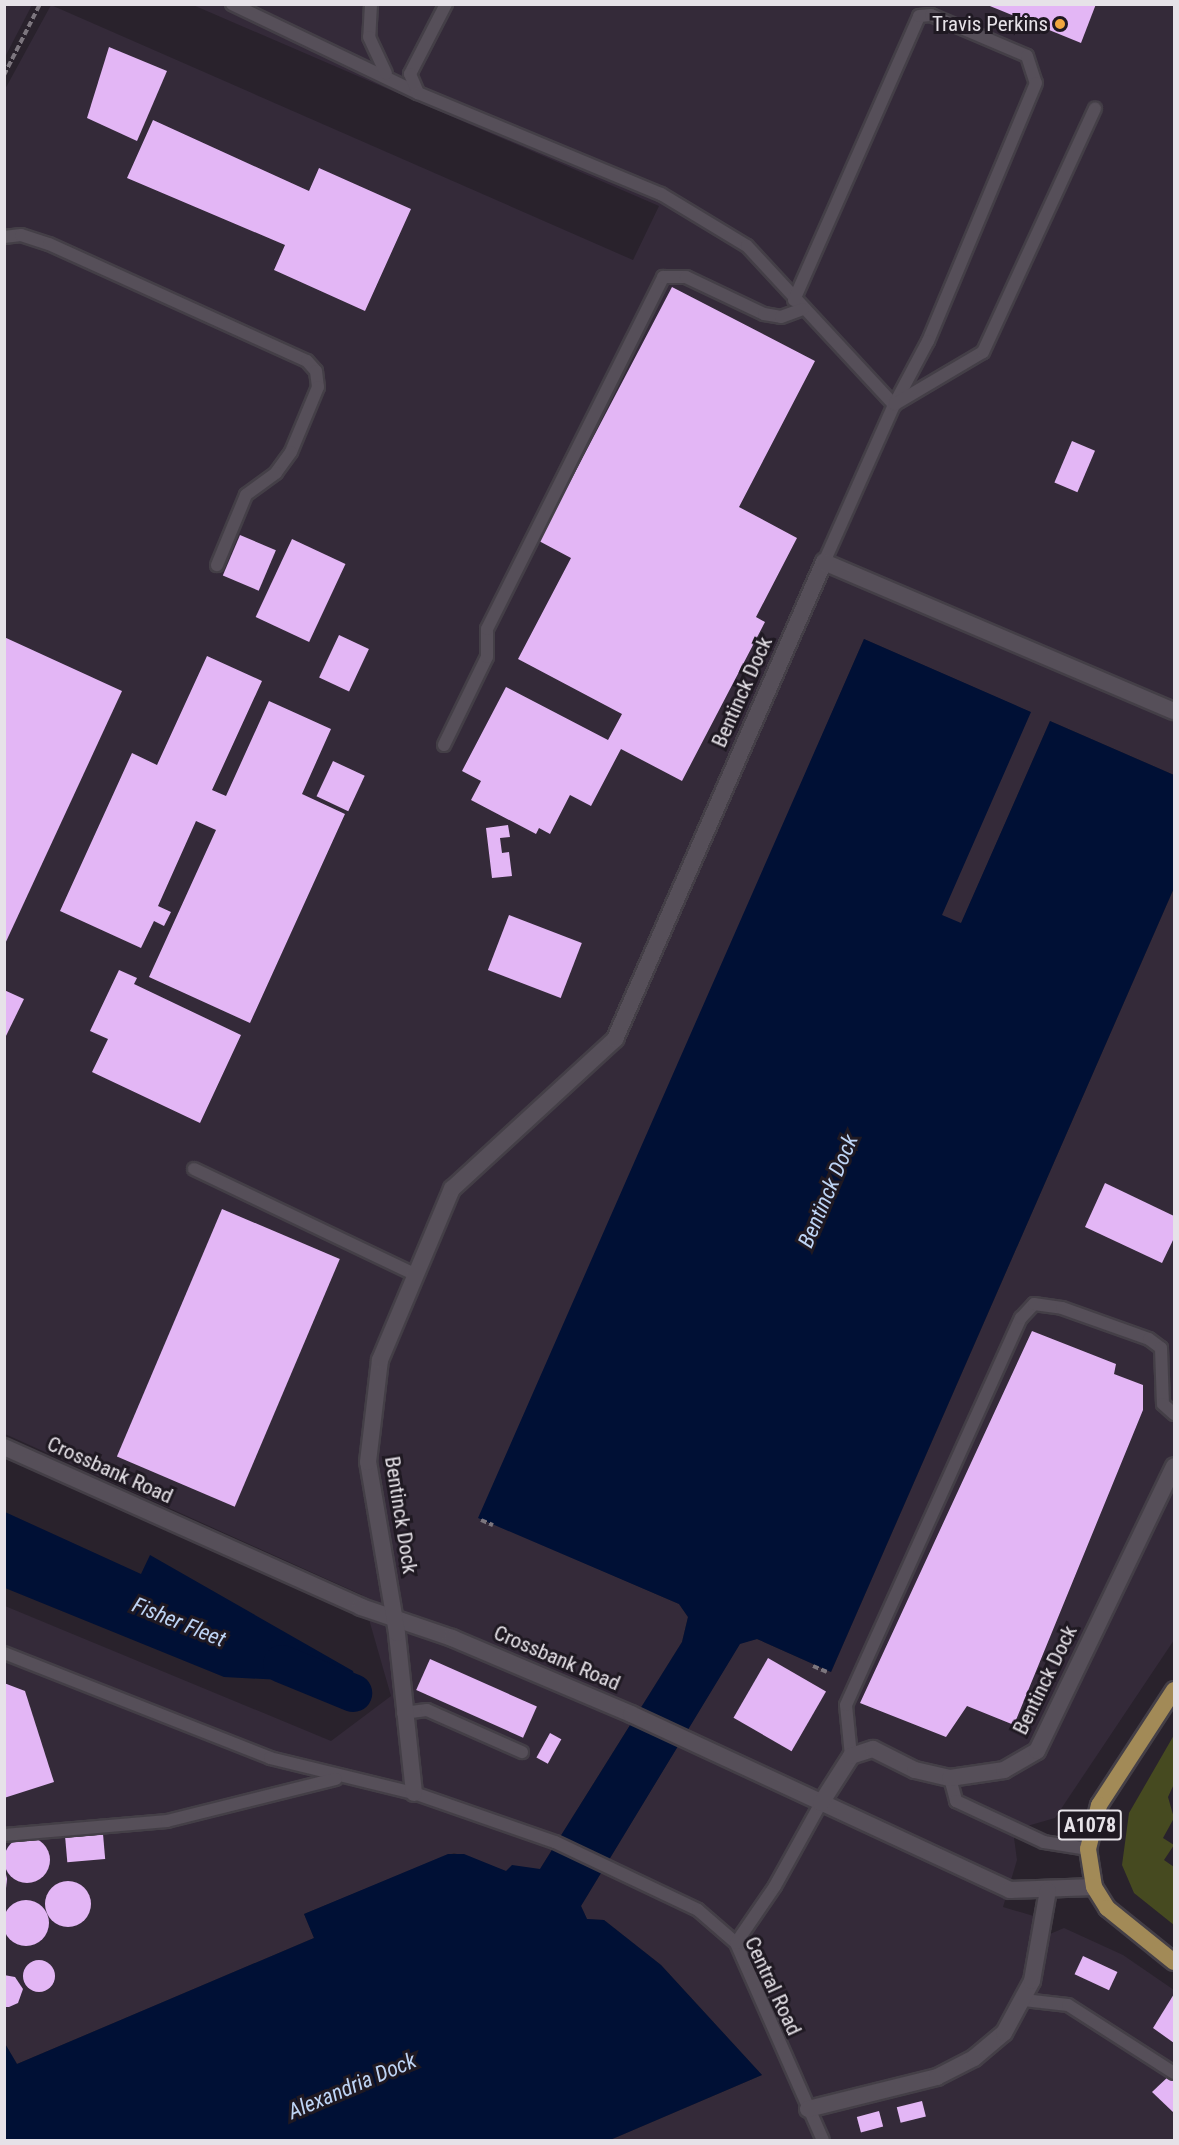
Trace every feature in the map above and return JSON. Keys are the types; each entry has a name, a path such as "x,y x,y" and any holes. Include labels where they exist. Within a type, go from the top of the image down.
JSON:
{"main road":[{"name":"A1078","path":"1171,1957 1125,1926 1094,1887 1088,1849 1099,1805 1174,1690"}],"street":[{"path":"824,562 1174,711"},
{"name":"Bentinck Dock","path":"395,1618 368,1462 370,1412 380,1360 452,1189 615,1039 824,562"},
{"name":"Crossbank Road","path":"4,1447 395,1618 631,1714 1010,1890 1094,1887"},
{"name":"Bentinck Dock","path":"851,1756 873,1749 915,1770 950,1778 1004,1770 1037,1751 1174,1466"},
{"path":"395,1618 403,1713 414,1793"},
{"path":"821,1803 851,1756"},
{"path":"808,2109 937,2077 974,2058 1004,2033 1024,2000 1043,1937 1048,1890"}],"lane":[{"path":"232,4 386,73 418,93 661,194 747,246 894,405"},
{"path":"371,4 369,37 386,73"},
{"path":"418,93 410,74 446,4"},
{"path":"444,745 488,657 490,623 663,277 686,277 764,314 781,317 799,304 919,16 931,15 1027,56 1036,83 928,340 894,405 824,562"},
{"path":"894,405 983,352 1095,109"},
{"path":"4,237 21,235 49,244 307,361 316,371 314,399 291,452 276,473 246,495 217,565"},
{"path":"195,1169 416,1275"},
{"path":"851,1756 846,1705 1021,1318 1034,1304 1062,1308 1155,1344 1163,1365 1163,1404 1174,1414"},
{"name":"Central Road","path":"4,1653 270,1758 339,1778 414,1793 555,1842 648,1883 698,1910 736,1943 823,2140"},
{"path":"403,1713 427,1710 522,1752"},
{"path":"4,1835 167,1821 339,1778"},
{"path":"950,1778 956,1801 1044,1842 1088,1849"},
{"path":"736,1943 776,1886 821,1803"},
{"path":"1024,2000 1068,2005 1174,2073"}],"path":[{"path":"4,75 40,4"},
{"path":"481,1520 493,1525"},
{"path":"813,1666 827,1672"}],"shaded area":[{"path":"4,5 32,5 5,57"},
{"path":"51,5 633,260 659,206 193,5 1174,5 1174,775 1050,721 961,924 941,915 1030,712 864,639 482,1518 679,1604 688,1617 682,1642 540,1869 506,1871 454,1853 304,1914 314,1938 17,2064 4,2042 5,1606 331,1741 391,1696 362,1595 5,1434 4,91"},
{"path":"1174,888 1174,1640 1055,1818 1013,1830 1017,1860 1003,1907 1037,1917 1043,1937 1064,1928 1123,1955 1174,1990 1174,2140 610,2140 762,2075 661,1965 604,1920 587,1919 581,1906 740,1643 757,1639 831,1672"}],"green space":[{"path":"1174,1735 1174,1784 1168,1797 1174,1818 1163,1838 1174,1845 1164,1860 1174,1867 1174,1925 1134,1893 1122,1865 1129,1813"}],"water":[{"name":"Alexandria Dock","path":"864,639 1031,712 942,915 961,923 1050,721 1174,775 1174,888 831,1672 757,1639 740,1644 581,1906 587,1919 604,1920 661,1965 762,2075 610,2140 5,2140 4,2042 17,2064 314,1938 304,1914 448,1854 464,1854 506,1871 512,1865 540,1869 682,1642 688,1617 679,1604 478,1518"},
{"path":"5,1512 141,1574 150,1555 353,1671 356,1684 224,1677 5,1588"}],"building":[{"name":"Travis Perkins","path":"985,4 1096,4 1081,43"},
{"path":"109,47 167,71 137,141 87,118"},
{"path":"153,120 309,191 319,168 411,209 365,311 274,270 285,245 127,178"},
{"path":"672,287 815,361 739,507 797,538 756,617 765,622 682,781 621,749 591,806 570,795 550,834 539,828 536,834 471,800 481,781 462,771 506,687 608,740 622,714 518,659 571,558 539,541"},
{"path":"1072,441 1095,451 1077,492 1054,482"},
{"path":"240,535 276,550 259,591 223,576"},
{"path":"292,539 345,564 309,642 256,617"},
{"path":"339,635 369,649 349,692 319,678"},
{"path":"4,637 122,691 4,946"},
{"path":"207,656 262,681 212,790 226,796 269,701 331,729 302,794 345,814 250,1023 149,977 216,830 196,821 158,906 171,912 164,926 154,921 141,948 60,911 132,753 157,765"},
{"path":"333,761 365,776 348,811 317,796"},
{"path":"508,825 510,837 500,838 502,853 509,852 512,876 492,878 486,828"},
{"path":"509,915 582,943 561,998 488,970"},
{"path":"119,970 137,978 134,984 241,1035 200,1123 92,1072 108,1039 90,1031"},
{"path":"4,990 24,999 4,1040"},
{"path":"1105,1183 1174,1216 1174,1238 1162,1263 1085,1227"},
{"path":"222,1209 340,1259 235,1507 117,1457"},
{"path":"1032,1331 1116,1364 1114,1374 1143,1385 1143,1410 1014,1725 967,1706 946,1737 860,1703"},
{"path":"768,1658 826,1692 792,1751 734,1718"},
{"path":"430,1659 537,1707 523,1738 416,1690"},
{"path":"4,1683 25,1691 54,1782 4,1798"},
{"path":"550,1733 561,1739 548,1764 536,1757"},
{"path":"103,1834 105,1859 67,1862 65,1837"},
{"path":"27,1837 43,1844 50,1860 43,1876 27,1883 11,1876 4,1860 11,1844"},
{"path":"5,1869 7,1879 6,1888 4,1888"},
{"path":"68,1881 84,1888 91,1904 84,1920 68,1927 52,1920 45,1904 52,1888"},
{"path":"26,1900 42,1907 49,1923 42,1939 26,1946 10,1939 3,1923 10,1907"},
{"path":"1083,1956 1117,1972 1109,1990 1075,1974"},
{"path":"39,1960 50,1965 55,1976 50,1987 39,1992 28,1987 23,1976 28,1965"},
{"path":"4,1975 15,1977 23,1989 18,2003 9,2007 4,2007"},
{"path":"1174,1994 1174,2043 1153,2028"},
{"path":"1171,2074 1174,2077 1174,2113 1152,2092"},
{"path":"922,2101 926,2117 901,2123 897,2107"},
{"path":"879,2111 883,2126 861,2132 857,2117"}],"waterway":[{"name":"Fisher Fleet","path":"282,1664 353,1693"}],"place":[{"name":"Travis Perkins","path":"1060,24"}]}
